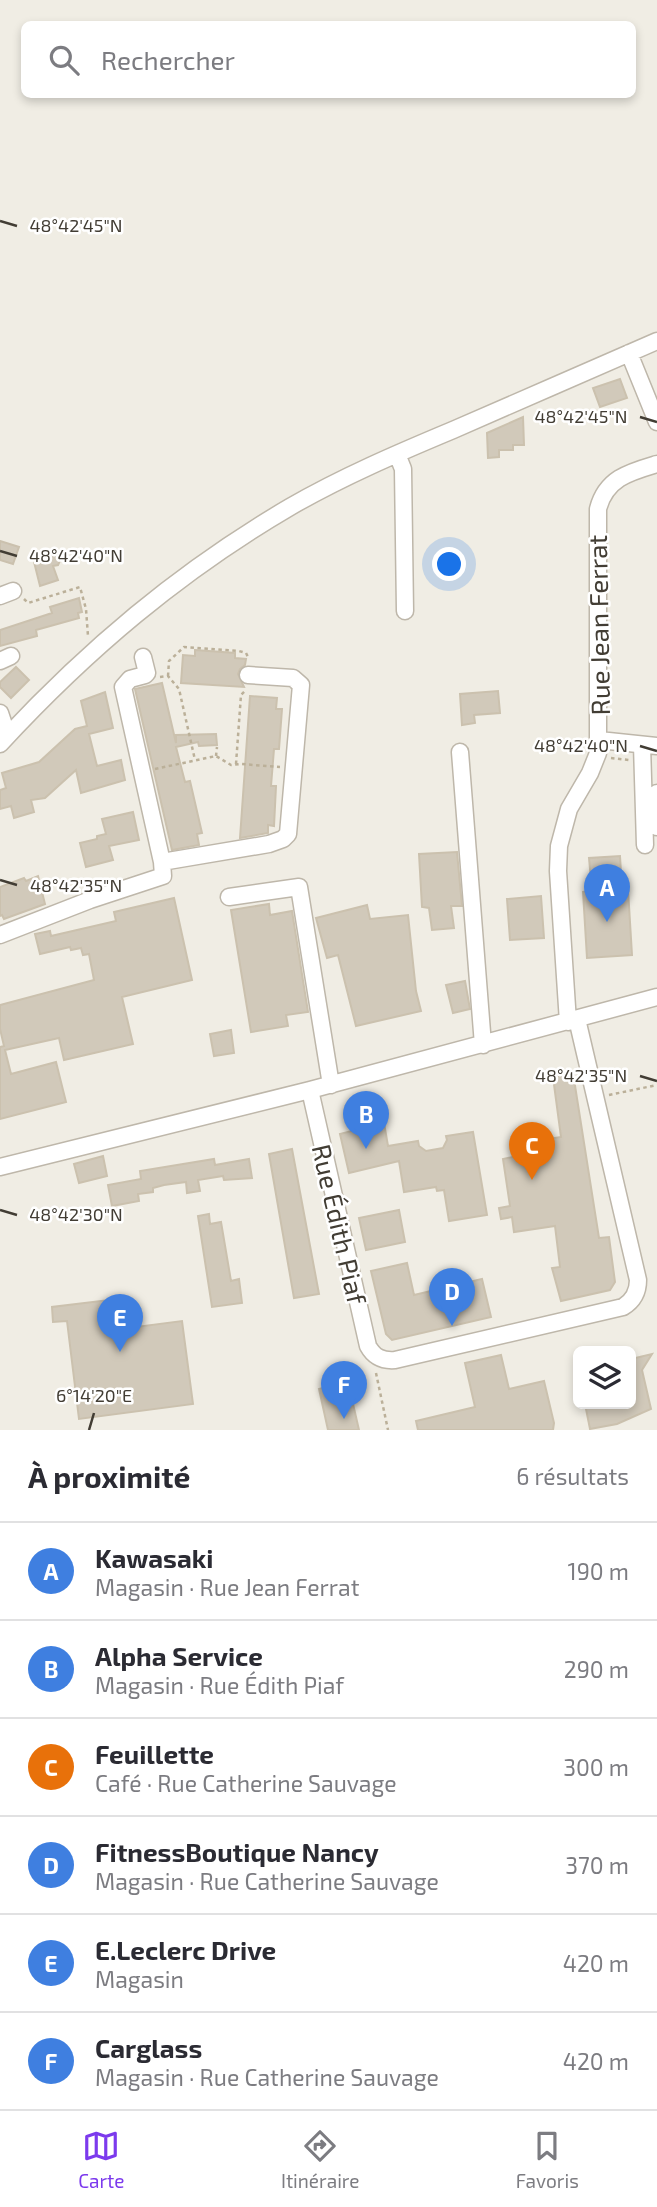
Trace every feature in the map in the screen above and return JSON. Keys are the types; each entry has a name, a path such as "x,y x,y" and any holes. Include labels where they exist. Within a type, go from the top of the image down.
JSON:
{"street":[{"path":"5,739 93,650 154,599 224,549 302,501 397,454 657,341"},
{"path":"629,353 657,422"},
{"path":"397,454 403,468 405,611"},
{"name":"Rue Jean Ferrat","path":"374,1356 395,1360 623,1307 633,1299 638,1287 636,1269 572,1021 558,872 559,846 569,809 601,750 598,509 606,490 616,480 630,472 657,464"},
{"path":"0,935 90,900 160,878 164,871 123,687 145,665"},
{"path":"162,862 269,844 283,839 290,830 299,682 293,678 248,676"},
{"path":"0,713 5,739"},
{"path":"601,750 647,751 645,845"},
{"path":"460,752 483,1045"},
{"path":"657,793 652,798 654,825 657,827"},
{"path":"229,897 299,887 331,1085"},
{"path":"0,1167 331,1085 657,997"},
{"name":"Rue Édith Piaf","path":"310,1090 368,1346 374,1356"}],"path":[{"path":"6,594 28,603 79,587 86,609 87,633 93,650"},
{"path":"195,760 179,689 168,676 168,664 172,657 188,646 243,652 249,661 247,689 241,695 236,764"},
{"path":"145,665 160,677 168,676"},
{"path":"216,756 217,747"},
{"path":"601,750 647,751"},
{"path":"141,772 216,756 231,765 295,769"},
{"path":"609,1095 657,1085"},
{"path":"374,1356 388,1430"}],"building":[{"path":"620,379 627,398 600,407 593,388"},
{"path":"523,417 524,445 513,445 513,450 499,450 499,457 488,458 487,433"},
{"path":"0,541 19,547 13,564 0,560"},
{"path":"54,551 63,554 58,565 53,566 58,580 40,586 33,558"},
{"path":"79,598 82,612 78,613 79,618 36,630 37,636 0,646 0,630 52,613 50,607"},
{"path":"195,650 235,653 235,658 246,659 238,674 244,687 181,683 183,655 195,656"},
{"path":"16,667 29,680 11,698 0,687 0,682"},
{"path":"162,683 176,743 176,735 216,734 217,745 199,746 198,742 176,747 185,782 190,781 202,833 197,834 199,845 172,850 135,689"},
{"path":"498,691 500,713 474,715 475,723 462,725 460,694"},
{"path":"105,692 113,728 89,734 97,766 121,760 125,780 81,793 76,770 45,798 31,800 34,812 14,818 11,806 0,809 0,790 6,788 2,773 39,762 75,729 87,726 81,701"},
{"path":"250,696 277,698 276,709 282,709 279,749 274,749 271,786 276,786 274,826 268,825 268,833 240,838"},
{"path":"133,812 139,840 109,846 113,860 86,867 80,843 106,834 102,819"},
{"path":"457,852 462,906 451,906 454,928 432,930 429,908 422,907 419,854"},
{"path":"620,856 622,889 628,889 632,955 587,958 583,892 592,891 589,858"},
{"path":"38,876 45,904 4,919 0,916 0,887"},
{"path":"541,896 544,938 510,940 507,899"},
{"path":"174,898 192,980 122,997 133,1044 64,1060 59,1038 5,1050 11,1074 56,1062 66,1102 0,1119 0,1047 4,1046 0,1029 0,1005 94,980 89,954 83,955 81,948 71,950 70,947 40,954 35,934 50,931 51,936 116,921 114,912"},
{"path":"269,904 270,915 292,911 308,1012 286,1015 288,1026 251,1032 231,910"},
{"path":"367,905 370,919 408,915 416,991 421,1011 356,1026 338,955 327,958 316,918"},
{"path":"465,981 470,1009 453,1013 446,985"},
{"path":"231,1030 234,1053 214,1056 210,1034"},
{"path":"573,1073 599,1238 609,1237 615,1282 610,1290 561,1301 552,1268 560,1267 555,1226 514,1232 512,1217 501,1219 499,1208 510,1206 503,1159 513,1157 511,1145 561,1137 553,1077"},
{"path":"384,1123 388,1146 418,1141 419,1146 426,1151 443,1148 446,1136 473,1132 487,1215 449,1221 444,1190 437,1191 436,1187 404,1192 399,1161 349,1173 340,1134"},
{"path":"292,1149 319,1294 294,1298 269,1154"},
{"path":"103,1156 107,1176 79,1183 74,1164"},
{"path":"214,1159 215,1165 249,1159 252,1178 224,1180 223,1176 198,1180 200,1191 187,1193 186,1182 164,1185 153,1188 153,1192 138,1194 139,1201 112,1206 108,1185 141,1179 140,1171"},
{"path":"399,1210 405,1242 366,1250 359,1218"},
{"path":"209,1214 210,1224 221,1222 231,1281 239,1279 242,1303 212,1307 198,1216"},
{"path":"407,1263 414,1295 482,1279 491,1317 392,1340 386,1334 371,1271"},
{"path":"117,1299 121,1329 182,1321 193,1404 79,1419 67,1321 53,1322 52,1307"},
{"path":"652,1354 642,1370 651,1409 617,1424 590,1429 586,1409 636,1409 636,1358"},
{"path":"501,1355 509,1389 544,1381 554,1423 553,1430 418,1430 416,1421 475,1407 465,1363"},
{"path":"348,1382 359,1430 328,1430 319,1389"}],"place":[{"name":"Kawasaki","path":"607,922"},
{"name":"Alpha Service","path":"366,1149"},
{"name":"Feuillette","path":"532,1180"},
{"name":"FitnessBoutique Nancy","path":"452,1326"},
{"name":"E.Leclerc Drive","path":"120,1352"},
{"name":"Carglass","path":"344,1419"}]}
